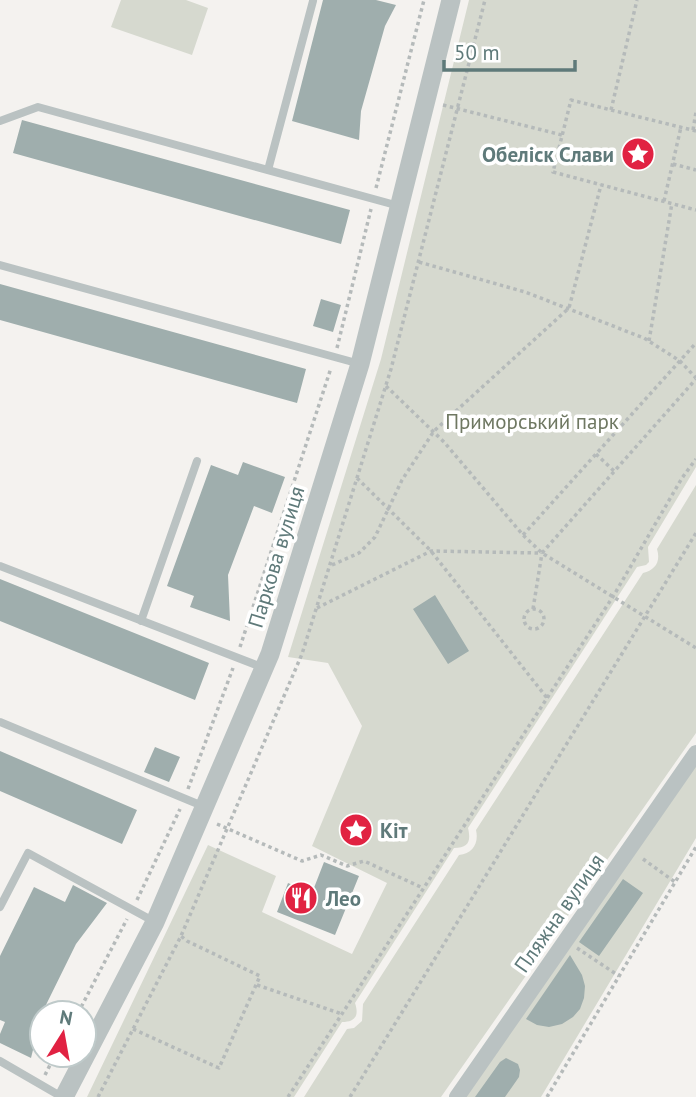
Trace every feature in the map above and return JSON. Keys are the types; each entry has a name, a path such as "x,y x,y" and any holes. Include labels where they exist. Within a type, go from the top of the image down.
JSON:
{"street":[{"name":"Паркова вулиця","path":"63,1097 155,922 264,668 360,364 451,0"},
{"name":"Пляжна вулиця","path":"457,1097 696,753"}],"lane":[{"path":"268,170 313,1"},
{"path":"0,121 38,107 399,206"},
{"path":"0,265 360,364"},
{"path":"141,621 197,461"},
{"path":"0,566 264,668"},
{"path":"0,722 205,807"},
{"path":"0,906 28,853 155,922"},
{"path":"0,1061 63,1097"}],"path":[{"path":"85,999 184,799 237,658 334,357 424,0"},
{"path":"98,1097 181,936 282,706 302,654 386,386 485,0"},
{"path":"611,110 637,0"},
{"path":"696,112 695,130 571,100 553,172 696,210"},
{"path":"426,101 562,135"},
{"path":"664,201 681,127"},
{"path":"673,164 696,170"},
{"path":"330,566 359,553 375,537 412,461 433,431 569,308 601,185"},
{"path":"649,341 672,203"},
{"path":"419,262 525,292 649,341 680,361 696,378 542,553 533,609"},
{"path":"523,535 696,343"},
{"path":"386,386 433,431 523,535 542,553 696,648"},
{"path":"596,454 614,471"},
{"path":"288,1097 614,595 682,478 696,459"},
{"path":"357,478 431,551 547,698"},
{"path":"350,1097 696,533"},
{"path":"317,608 431,551 542,553"},
{"path":"533,609 542,613 544,619 542,626 536,629 526,627 524,621 524,614 533,609"},
{"path":"227,828 302,861 321,855 346,866 364,861 424,888"},
{"path":"547,1097 696,847"},
{"path":"629,849 675,882"},
{"path":"133,1029 219,1068 260,976 181,936"},
{"path":"565,941 619,976"},
{"path":"257,985 342,1014"}],"green space":[{"path":"121,0 186,0 208,8 192,55 111,27"},
{"name":"Приморський парк","path":"469,0 696,0 696,467 648,547 649,562 637,567 468,828 468,843 454,848 355,1003 355,1017 342,1022 294,1097 87,1097 208,845 276,876 262,912 352,954 387,883 312,846 362,726 328,663 288,657 381,359"},
{"path":"696,485 696,733 441,1097 304,1097 347,1029 354,1028 362,1021 363,1004 459,855 474,847 476,830 643,573 656,565 657,549"},
{"path":"696,763 696,838 541,1097 463,1097"}],"building":[{"path":"323,0 376,0 396,5 385,26 361,111 359,140 292,121"},
{"path":"22,120 350,210 341,244 13,153"},
{"path":"0,284 306,369 297,403 0,320"},
{"path":"321,299 341,305 333,332 313,326"},
{"path":"243,462 285,477 272,513 254,506 228,575 230,621 190,607 194,596 167,586 211,465 238,475"},
{"path":"0,579 209,663 195,700 0,621"},
{"path":"435,595 469,651 448,664 413,609"},
{"path":"155,747 180,757 169,782 144,772"},
{"path":"0,751 137,810 122,844 0,791"},
{"path":"324,862 359,876 335,935 277,912 288,883 312,893"},
{"path":"623,879 643,893 599,956 579,942"},
{"path":"73,885 107,903 76,944 49,999 28,999 28,1057 0,1043 5,1022 0,1020 0,956 34,887 65,902"},
{"path":"570,955 585,986 580,1009 562,1024 549,1027 526,1019"},
{"path":"506,1058 518,1064 520,1070 519,1077 505,1097 475,1097 500,1062"}],"place":[{"name":"Обеліск Cлави","path":"638,154"},
{"name":"Кіт","path":"356,830"},
{"name":"Лео","path":"301,898"}]}
